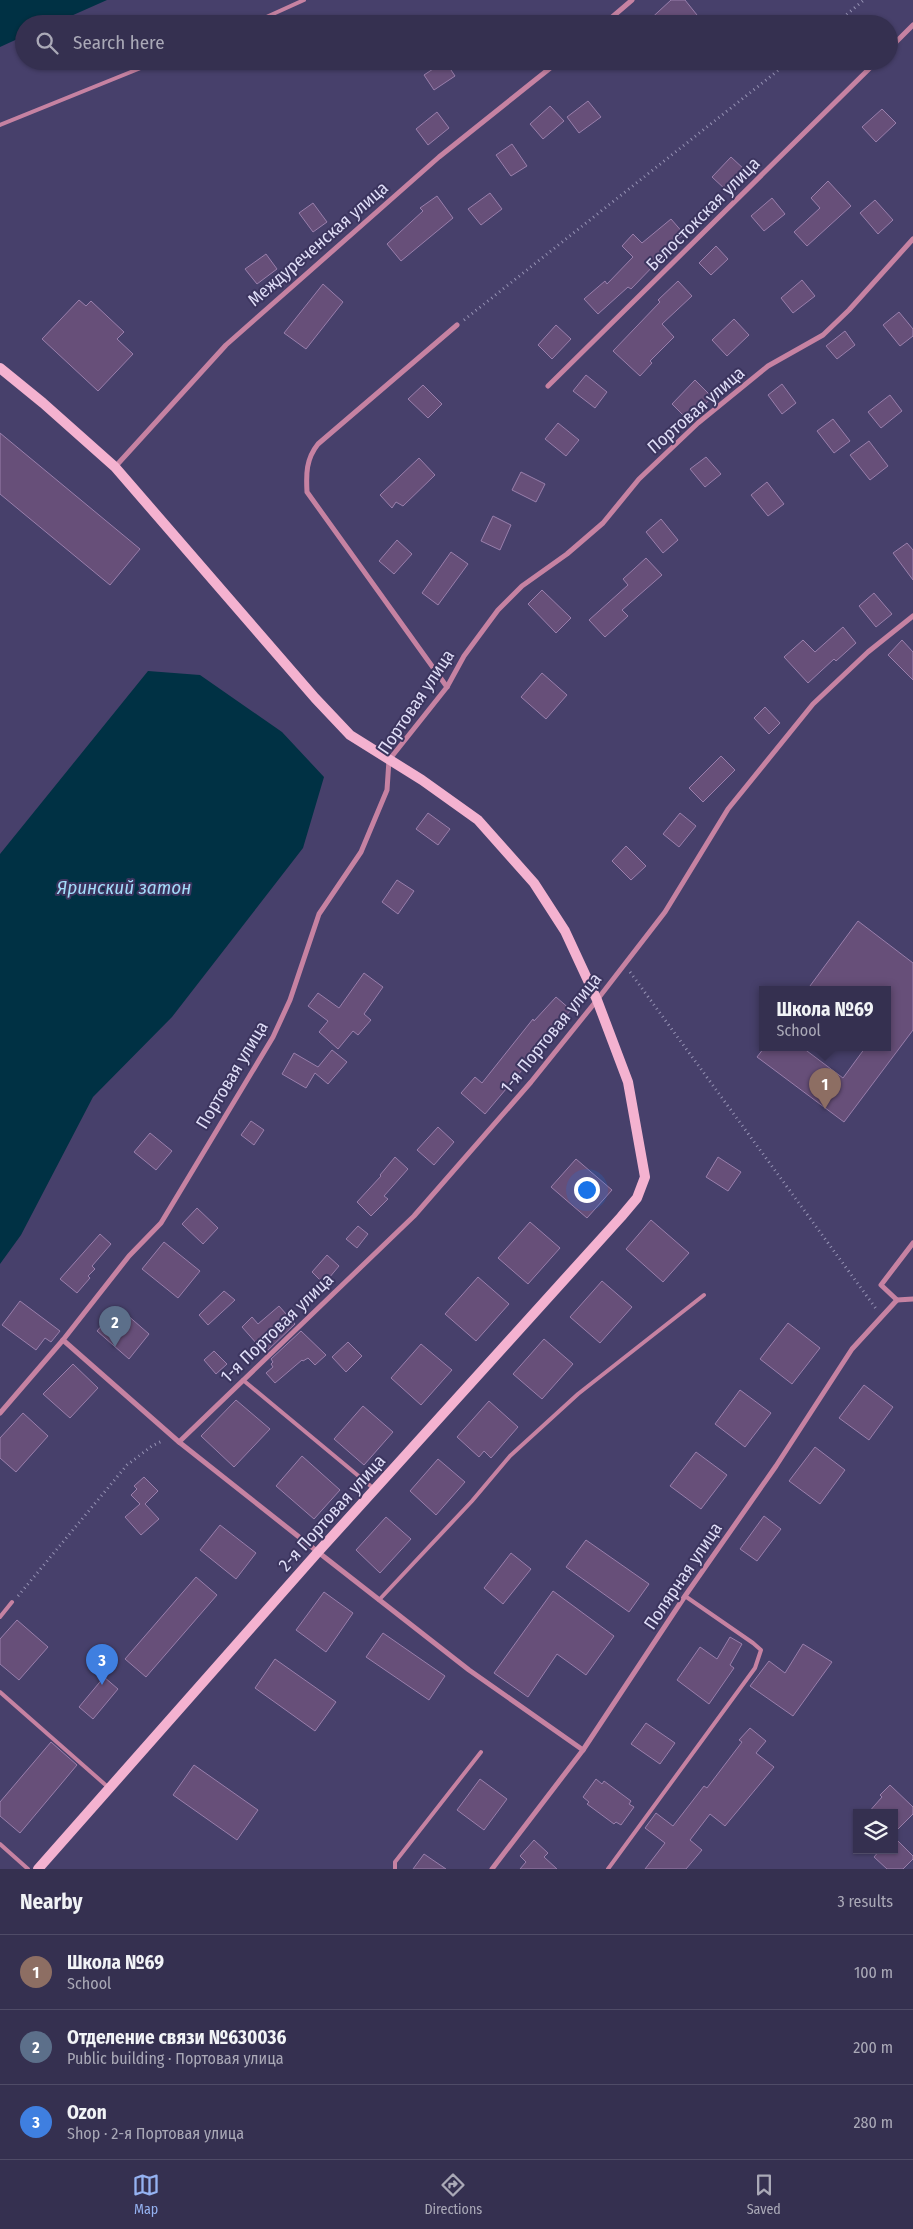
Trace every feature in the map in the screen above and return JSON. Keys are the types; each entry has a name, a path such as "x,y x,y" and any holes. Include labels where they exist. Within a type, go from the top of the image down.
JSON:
{"street":[{"path":"614,15 632,0"},
{"path":"898,40 913,25"},
{"name":"Междуреченская улица","path":"115,468 232,338 438,158 548,70"},
{"name":"Белостокская улица","path":"548,386 867,70"},
{"name":"Портовая улица","path":"0,1414 63,1340 129,1256 161,1223 273,1037 290,1000 319,914 361,852 387,790 389,760 447,687 469,648 498,610 522,586 568,554 603,523 639,479 712,412 768,366 823,335 849,310 913,238"},
{"path":"447,687 307,492 306,472 311,453 318,444 457,325"},
{"path":"0,368 43,403 115,468 315,698 350,735 422,780 478,820 534,883 565,931 597,1000"},
{"name":"1-я Портовая улица","path":"179,1442 414,1216 531,1082 597,1000 665,912 728,808 813,704 868,652 913,616"},
{"name":"2-я Портовая улица","path":"38,1869 318,1552 637,1198 645,1176 628,1082 597,1000"},
{"path":"913,1244 880,1285 897,1300 913,1299"},
{"name":"Полярная улица","path":"492,1869 583,1750 685,1596 776,1466 852,1349 897,1300"},
{"path":"63,1340 179,1442 318,1552 469,1670 583,1750"}],"lane":[{"path":"271,15 304,0"},
{"path":"0,125 136,70"},
{"path":"379,1600 472,1501 510,1456 578,1394 704,1295"},
{"path":"243,1380 374,1490"},
{"path":"608,1869 755,1668 760,1656 761,1650 753,1643 685,1596"},
{"path":"0,1617 12,1602"},
{"path":"0,1692 109,1788"},
{"path":"395,1869 395,1862 481,1752"},
{"path":"0,1844 28,1869"}],"path":[{"path":"846,15 864,0"},
{"path":"457,325 779,70"},
{"path":"624,965 882,1316"},
{"path":"12,1602 127,1465 152,1446 172,1436"}],"water":[{"path":"0,0 107,0 73,15 15,15 15,40 0,47"},
{"name":"Яринский затон","path":"148,671 200,675 282,732 324,777 303,848 172,1017 93,1097 21,1235 0,1264 0,854"}],"building":[{"path":"671,0 685,0 697,15 655,15"},
{"path":"432,70 451,70 455,76 434,90 424,75"},
{"path":"588,101 601,117 579,133 567,117"},
{"path":"550,106 564,121 543,139 530,124"},
{"path":"882,109 896,123 876,142 862,127"},
{"path":"437,112 449,128 428,145 416,129"},
{"path":"512,144 527,166 511,176 496,155"},
{"path":"731,157 746,171 727,191 712,177"},
{"path":"828,181 851,206 807,246 794,232 820,208 811,198"},
{"path":"490,193 502,209 481,225 468,209"},
{"path":"437,196 453,218 401,261 387,244 423,211 420,208"},
{"path":"772,198 785,214 764,231 751,216"},
{"path":"875,200 893,220 878,234 860,213"},
{"path":"313,203 327,222 313,232 299,213"},
{"path":"671,219 684,234 656,257 659,260 631,289 628,287 598,314 584,299 605,281 607,284 633,257 622,246 633,234 642,243"},
{"path":"716,246 728,259 711,275 699,263"},
{"path":"266,254 277,269 257,284 245,269"},
{"path":"802,280 815,296 793,313 781,298"},
{"path":"678,281 692,296 662,324 674,337 650,361 652,363 640,376 613,351 660,302 658,300"},
{"path":"323,284 343,302 306,349 284,333"},
{"path":"79,300 86,306 91,301 124,332 117,339 133,354 98,391 42,339"},
{"path":"899,312 913,329 913,336 900,346 883,325"},
{"path":"734,319 749,335 727,356 712,340"},
{"path":"556,325 571,339 552,359 538,345"},
{"path":"845,331 855,345 837,359 826,346"},
{"path":"586,375 607,392 595,408 573,391"},
{"path":"695,380 712,397 689,421 672,404"},
{"path":"782,384 796,403 782,414 768,395"},
{"path":"423,385 442,404 428,418 408,399"},
{"path":"890,395 902,411 881,428 868,412"},
{"path":"833,419 850,441 834,453 817,431"},
{"path":"558,423 579,440 566,456 545,439"},
{"path":"0,433 140,549 110,585 0,494"},
{"path":"869,441 888,466 870,480 850,455"},
{"path":"706,457 721,474 705,487 690,469"},
{"path":"419,458 435,475 403,506 396,502 392,508 380,495"},
{"path":"521,472 545,484 536,502 512,490"},
{"path":"767,482 784,504 768,516 751,495"},
{"path":"493,516 511,525 500,550 481,541"},
{"path":"661,519 678,540 663,553 646,532"},
{"path":"397,540 412,554 394,574 379,561"},
{"path":"907,543 913,550 913,580 893,553"},
{"path":"451,552 468,564 438,605 422,593"},
{"path":"646,558 662,575 622,610 628,616 605,637 589,620 628,585 623,579"},
{"path":"542,590 571,618 556,633 528,604"},
{"path":"874,593 892,614 876,627 859,606"},
{"path":"843,627 856,643 836,661 834,659 808,683 784,657 803,640 815,652"},
{"path":"902,640 913,652 913,680 888,655"},
{"path":"542,673 567,695 546,719 521,697"},
{"path":"765,707 780,723 769,734 754,718"},
{"path":"721,756 735,770 703,802 689,788"},
{"path":"428,813 450,829 438,845 416,829"},
{"path":"680,813 696,826 679,847 663,834"},
{"path":"626,846 646,866 631,880 612,861"},
{"path":"397,880 414,891 398,914 382,902"},
{"path":"858,921 913,963 913,1030 844,1122 757,1057 762,1051 807,1051 843,1078 863,1051 891,1051 891,986 810,986"},
{"path":"364,973 383,987 364,1014 371,1020 358,1035 353,1031 338,1049 319,1032 328,1021 308,1006 318,993 339,1008"},
{"path":"556,997 571,1010 550,1034 553,1037 540,1053 538,1051 485,1114 461,1093 475,1077 482,1083 533,1019 534,1021"},
{"path":"332,1050 347,1062 328,1084 315,1073 306,1088 282,1074 294,1053 318,1067"},
{"path":"251,1121 264,1130 254,1145 241,1135"},
{"path":"438,1127 454,1142 434,1165 417,1150"},
{"path":"150,1133 172,1151 156,1170 134,1152"},
{"path":"395,1157 408,1169 384,1196 388,1199 371,1216 357,1202 381,1176"},
{"path":"718,1157 741,1172 728,1191 706,1177"},
{"path":"576,1159 612,1190 587,1218 551,1187"},
{"path":"197,1208 218,1228 203,1244 182,1224"},
{"path":"651,1220 689,1253 663,1282 626,1249"},
{"path":"530,1222 560,1248 528,1284 498,1258"},
{"path":"358,1226 368,1234 357,1248 346,1239"},
{"path":"100,1234 111,1244 92,1266 95,1269 88,1276 90,1278 77,1293 60,1279"},
{"path":"164,1242 200,1271 178,1298 142,1269"},
{"path":"327,1255 339,1266 324,1284 312,1272"},
{"path":"478,1277 509,1304 476,1341 445,1314"},
{"path":"602,1281 632,1307 600,1343 570,1317"},
{"path":"224,1291 235,1300 208,1325 199,1315"},
{"path":"20,1301 60,1331 51,1342 45,1338 36,1350 2,1325"},
{"path":"279,1306 295,1324 265,1353 242,1327 252,1317 258,1324"},
{"path":"118,1307 149,1334 129,1359 97,1331"},
{"path":"788,1323 820,1348 792,1384 760,1359"},
{"path":"301,1331 326,1355 315,1365 308,1358 302,1360 275,1383 266,1373 273,1367 271,1359"},
{"path":"544,1339 573,1364 542,1399 513,1374"},
{"path":"348,1342 362,1356 346,1372 332,1357"},
{"path":"421,1344 452,1370 421,1405 391,1378"},
{"path":"214,1351 227,1364 216,1374 204,1360"},
{"path":"73,1364 98,1388 70,1418 43,1394"},
{"path":"864,1385 893,1407 869,1440 839,1418"},
{"path":"740,1390 771,1413 745,1447 715,1424"},
{"path":"236,1400 270,1429 234,1467 201,1436"},
{"path":"489,1401 518,1427 491,1458 484,1451 479,1457 457,1437"},
{"path":"363,1406 393,1432 364,1465 334,1439"},
{"path":"23,1413 48,1436 16,1472 0,1458 0,1438"},
{"path":"815,1447 845,1470 820,1504 789,1481"},
{"path":"696,1452 727,1475 701,1509 670,1486"},
{"path":"302,1456 340,1490 314,1519 276,1486"},
{"path":"438,1459 465,1482 436,1515 410,1491"},
{"path":"144,1477 158,1491 145,1504 159,1519 141,1535 125,1517 140,1504 131,1495 137,1489 134,1486"},
{"path":"764,1516 781,1529 757,1561 740,1549"},
{"path":"386,1517 411,1539 380,1573 356,1550"},
{"path":"220,1525 256,1553 236,1579 200,1550"},
{"path":"586,1540 649,1584 629,1612 566,1567"},
{"path":"511,1553 531,1569 503,1604 484,1588"},
{"path":"196,1577 217,1595 146,1677 125,1659"},
{"path":"553,1591 614,1636 586,1675 557,1654 528,1697 494,1673"},
{"path":"324,1592 353,1613 326,1652 296,1630"},
{"path":"17,1620 48,1647 19,1680 0,1664 0,1639"},
{"path":"383,1633 445,1676 429,1700 366,1657"},
{"path":"730,1637 742,1644 730,1665 734,1668 709,1704 677,1680 700,1647 717,1659"},
{"path":"803,1644 832,1662 793,1716 750,1686 769,1661 785,1673"},
{"path":"275,1659 336,1702 315,1731 255,1688"},
{"path":"104,1677 118,1689 93,1719 79,1707"},
{"path":"646,1723 675,1743 660,1764 631,1744"},
{"path":"750,1728 766,1741 756,1753 774,1767 725,1826 710,1814 690,1840 702,1850 686,1869 645,1869 665,1843 645,1828 656,1813 673,1826 704,1786 707,1788 742,1742 739,1740"},
{"path":"51,1742 77,1765 20,1833 0,1816 0,1802"},
{"path":"194,1765 258,1810 237,1840 173,1795"},
{"path":"480,1779 507,1799 484,1830 457,1810"},
{"path":"596,1779 602,1784 604,1781 631,1801 629,1804 634,1807 621,1825 616,1822 614,1824 587,1804 589,1802 583,1797"},
{"path":"890,1785 913,1807 913,1814 898,1829 898,1809 872,1809 882,1797 880,1795"},
{"path":"534,1840 548,1853 544,1857 557,1869 520,1869 526,1862 520,1856"},
{"path":"898,1841 913,1856 913,1859 903,1869 887,1869 874,1857 877,1854 898,1854"},
{"path":"424,1854 446,1869 413,1869"}],"place":[{"name":"Школа №69","path":"825,1109"},
{"name":"Отделение связи №630036","path":"115,1347"},
{"name":"Ozon","path":"102,1685"}]}
